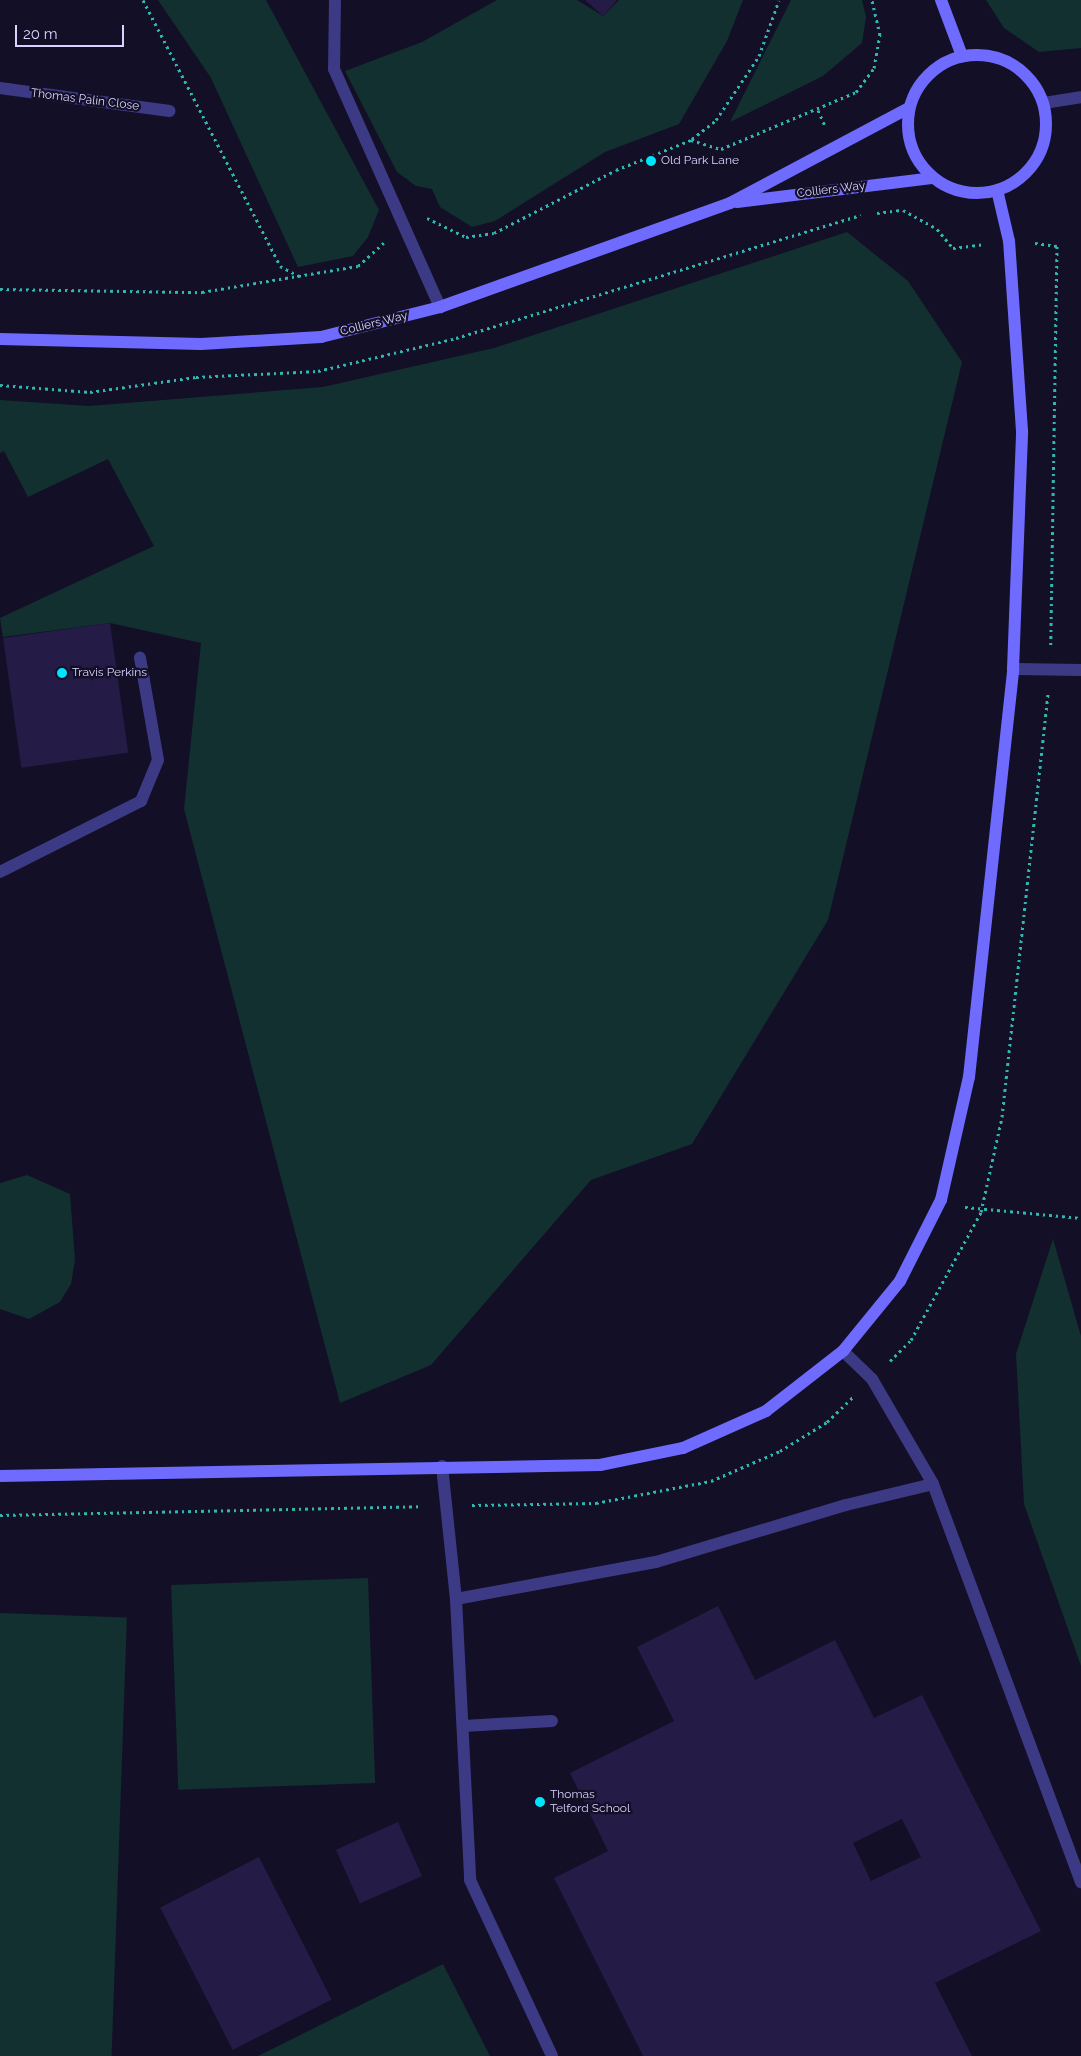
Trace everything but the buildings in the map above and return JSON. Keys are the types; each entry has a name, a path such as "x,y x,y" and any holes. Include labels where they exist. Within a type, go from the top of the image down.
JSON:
{"street":[{"path":"941,0 962,56"},
{"path":"962,56 989,56 1020,69 1044,102 1047,124 1033,166 1017,181 997,190 963,192 932,178 911,146 909,108 928,75 962,56"},
{"name":"Colliers Way","path":"0,339 201,344 321,337 440,307 730,203 909,108"},
{"name":"Colliers Way","path":"730,203 932,178"},
{"path":"0,1476 442,1466 600,1465 683,1448 766,1411 843,1351 900,1280 941,1200 969,1077 1013,669 1022,431 1009,240 997,190"}],"lane":[{"path":"335,0 334,69 373,150 404,230 440,307"},
{"name":"Thomas Palin Close","path":"3,89 170,111"},
{"path":"1044,102 1081,97"},
{"path":"0,872 141,801 158,760 140,658"},
{"path":"1013,669 1081,670"},
{"path":"843,1351 872,1379 933,1484 1081,1882"},
{"path":"442,1466 456,1599 464,1726 470,1880 552,2056"},
{"path":"456,1599 656,1562 846,1505 933,1484"},
{"path":"464,1726 552,1721"}],"path":[{"path":"143,0 280,266 302,277"},
{"path":"0,289 202,292 302,277 358,266 404,230 430,216 466,237 494,233 616,170 692,140 716,120 759,56 780,0"},
{"path":"692,140 722,149 856,92 874,68 880,35 872,0"},
{"path":"859,215 903,210 937,229 953,248 1009,240"},
{"path":"941,1200 981,1212 1081,1218"}],"green space":[{"path":"158,0 266,0 379,210 368,237 353,256 298,267 211,78"},
{"path":"497,0 577,0 603,16 619,0 743,0 727,41 679,124 605,152 495,221 472,227 440,207 432,189 416,186 397,172 345,71 422,42"},
{"path":"791,0 862,0 866,17 862,43 823,76 730,122"},
{"path":"986,0 1081,0 1081,48 1039,52 1004,28"},
{"path":"847,232 908,281 962,362 828,920 692,1144 591,1180 431,1365 340,1403 184,809 201,643 110,623 3,637 0,618 154,546 108,459 28,497 4,451 0,453 0,400 89,406 323,387 494,348"},
{"path":"27,1175 70,1194 75,1260 71,1284 60,1302 29,1319 0,1309 0,1183"},
{"path":"1053,1239 1081,1336 1081,1666 1024,1504 1016,1354"},
{"path":"368,1578 375,1783 178,1790 171,1585"},
{"path":"0,1613 127,1617 112,2056 0,2056"},
{"path":"443,1964 490,2056 258,2056"}],"place":[{"name":"Old Park Lane","path":"651,161"},
{"name":"Travis Perkins","path":"62,673"},
{"name":"Thomas Telford School","path":"540,1802"}]}
